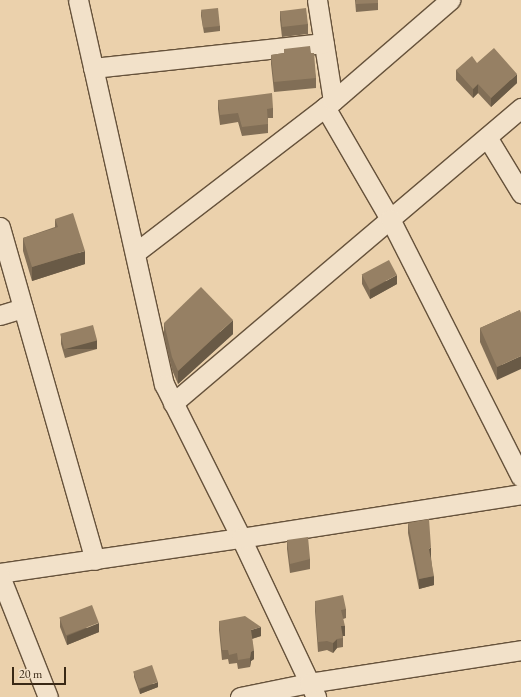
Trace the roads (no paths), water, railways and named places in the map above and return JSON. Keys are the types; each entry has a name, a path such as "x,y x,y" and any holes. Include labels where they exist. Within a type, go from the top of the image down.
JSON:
{"street":[{"path":"78,0 164,384 241,538 313,690"},
{"path":"317,0 324,43 329,104 390,219 521,477"},
{"path":"135,253 329,104 443,3"},
{"path":"93,68 324,43"},
{"path":"173,403 521,108"},
{"path":"487,137 521,193"},
{"path":"0,227 95,560"},
{"path":"0,315 23,308"},
{"path":"48,697 0,575 521,494"},
{"path":"240,697 313,690 521,650"}]}
